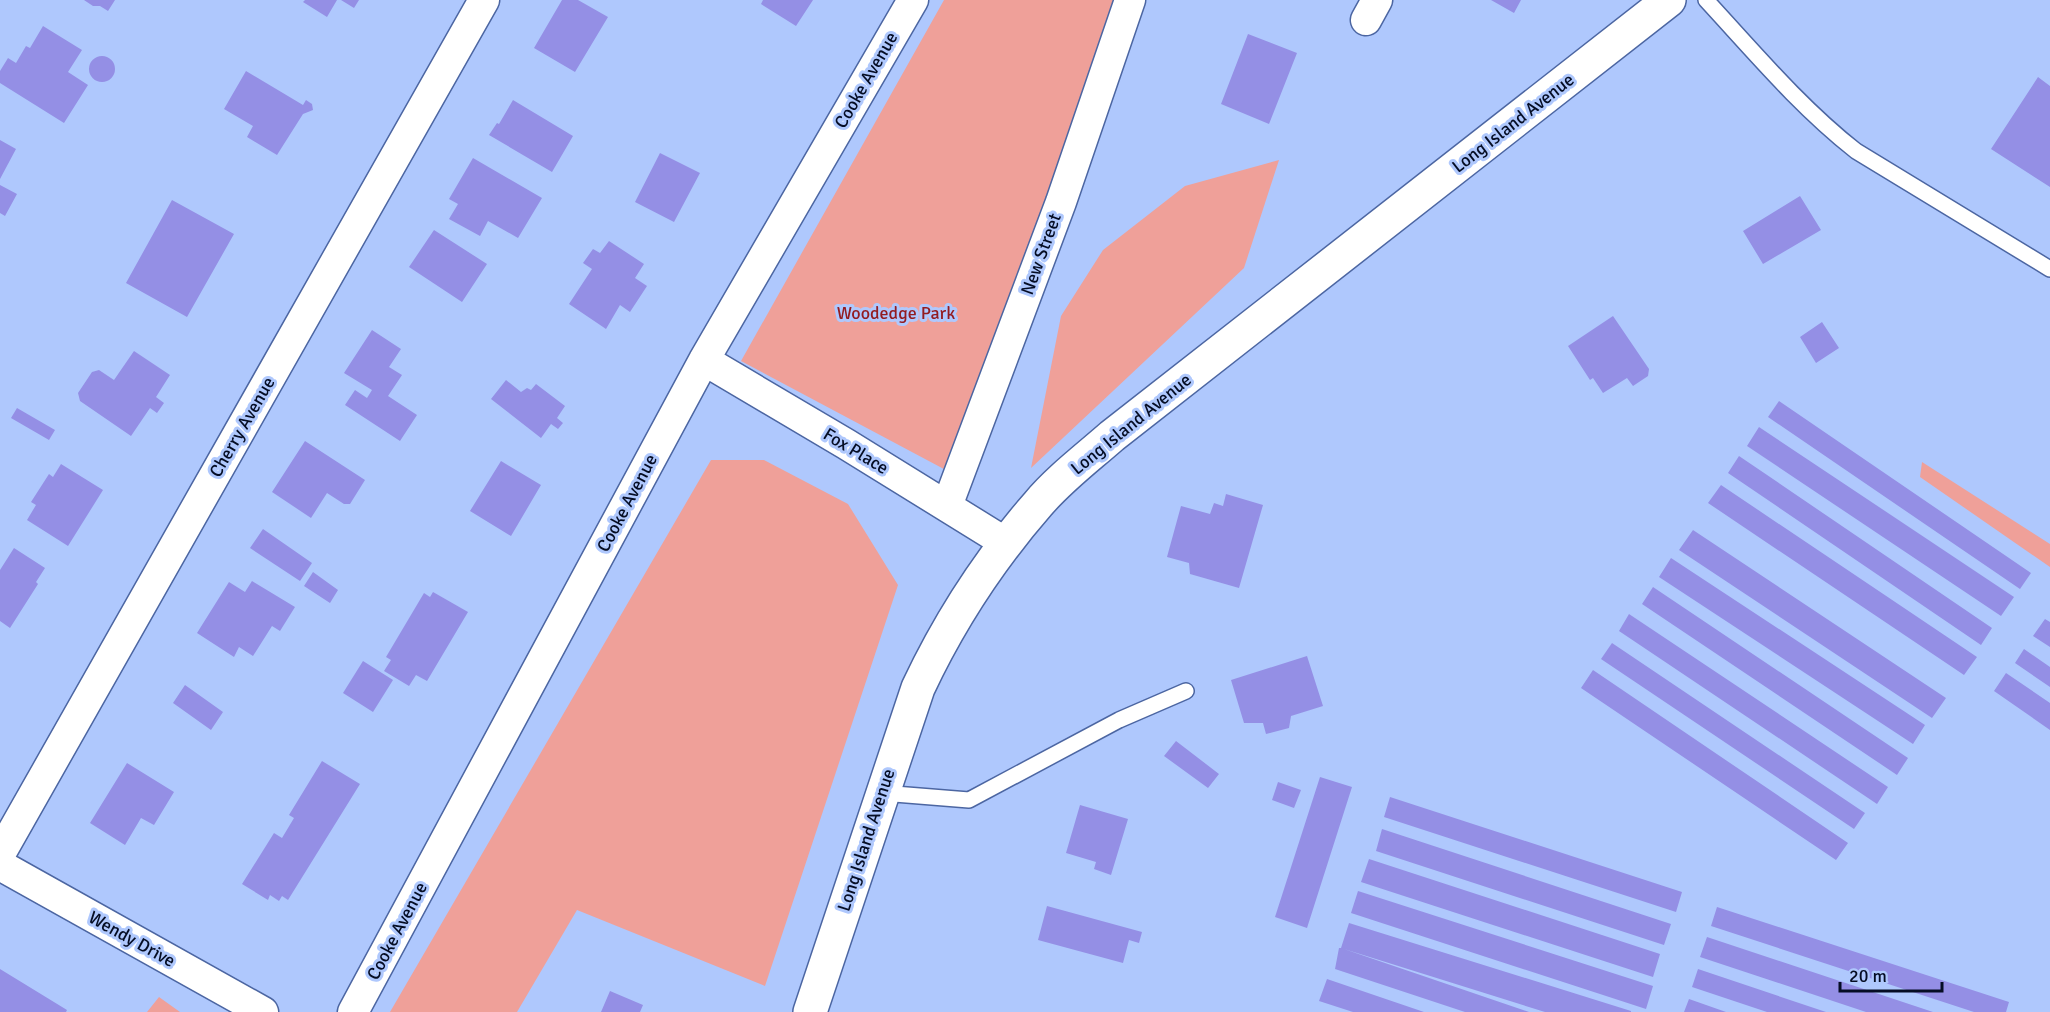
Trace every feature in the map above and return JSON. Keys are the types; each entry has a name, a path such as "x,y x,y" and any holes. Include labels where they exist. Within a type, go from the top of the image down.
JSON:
{"street":[{"name":"Cherry Avenue","path":"0,854 484,0"},
{"name":"Cooke Avenue","path":"353,1012 704,360 913,0"},
{"name":"New Street","path":"947,506 1061,202 1130,0"},
{"name":"Long Island Avenue","path":"810,1012 918,688 938,645 962,606 1006,543 1039,503 1112,436 1669,0"},
{"name":"Fox Place","path":"704,360 1006,543"},
{"name":"Wendy Drive","path":"0,865 263,1012"}],"lane":[{"path":"1706,0 1831,132 1856,151 2050,269"},
{"path":"882,794 969,800 1119,720 1186,691"}],"green space":[{"name":"Woodedge Park","path":"944,0 1128,0 957,476 741,361"},
{"path":"1279,160 1244,268 1031,468 1061,316 1103,250 1185,186"},
{"path":"711,460 764,460 848,504 898,585 765,986 577,910 517,1012 390,1012"},
{"path":"1922,462 2050,544 2050,567 1920,477"},
{"path":"159,997 180,1012 147,1012"}],"building":[{"path":"84,0 115,0 108,11"},
{"path":"305,0 337,0 327,17 303,2"},
{"path":"341,0 359,0 354,8"},
{"path":"562,0 578,0 608,17 575,72 534,48"},
{"path":"763,0 813,0 796,26 761,4"},
{"path":"1491,0 1521,0 1514,13"},
{"path":"43,26 82,50 68,72 88,85 64,123 0,83 0,71 8,58 16,63 26,46 30,48"},
{"path":"1248,34 1297,53 1269,124 1221,104"},
{"path":"102,56 111,60 115,69 111,78 102,82 93,78 89,69 93,60"},
{"path":"246,71 303,105 306,100 312,104 313,110 303,114 277,155 247,137 253,126 224,109"},
{"path":"2038,77 2050,86 2050,187 1991,149"},
{"path":"513,100 573,136 552,172 489,135 497,123 499,124"},
{"path":"0,140 16,149 0,179"},
{"path":"660,153 700,173 674,222 635,202"},
{"path":"473,158 542,198 518,238 488,221 480,236 449,219 458,204 449,199"},
{"path":"0,185 17,194 5,216 0,213"},
{"path":"1800,196 1821,230 1763,264 1743,231"},
{"path":"172,200 234,234 187,317 126,283"},
{"path":"434,230 487,264 462,302 409,267"},
{"path":"609,241 644,264 635,278 647,286 630,312 620,305 606,329 569,304 592,269 583,263 593,249 600,253"},
{"path":"1613,316 1649,369 1648,376 1633,386 1627,378 1603,393 1593,378 1590,380 1568,346"},
{"path":"1822,322 1839,348 1816,363 1800,337"},
{"path":"372,330 401,349 389,367 402,375 388,396 417,415 400,441 345,405 355,390 367,398 372,390 344,373"},
{"path":"134,351 170,375 156,397 164,403 157,413 150,408 131,436 80,401 78,393 92,372 99,370 114,380"},
{"path":"506,380 521,392 527,388 531,390 536,384 565,406 557,418 563,423 558,429 551,424 541,438 491,399"},
{"path":"1779,401 2031,573 2020,589 1768,417"},
{"path":"17,408 55,430 49,440 11,418"},
{"path":"1759,427 2014,597 2001,616 1747,446"},
{"path":"305,441 365,480 350,504 344,504 327,493 311,518 272,492"},
{"path":"1739,456 1992,628 1981,645 1728,473"},
{"path":"501,461 541,485 511,536 470,511"},
{"path":"61,464 103,490 68,546 27,520 36,505 31,502 49,474 53,477"},
{"path":"1721,485 1977,657 1964,675 1708,503"},
{"path":"1226,494 1263,505 1239,588 1190,574 1189,563 1167,557 1181,506 1210,514 1214,503 1223,506"},
{"path":"263,529 312,563 300,581 250,548"},
{"path":"1693,530 1946,698 1932,718 1679,550"},
{"path":"14,548 45,568 36,582 38,584 10,628 0,621 0,570"},
{"path":"1671,558 1925,725 1913,744 1659,577"},
{"path":"313,572 338,590 330,603 304,586"},
{"path":"252,581 295,607 280,631 272,626 253,656 239,647 234,657 197,633 229,582 245,592"},
{"path":"1653,587 1908,758 1897,775 1642,604"},
{"path":"433,592 468,612 427,681 416,675 409,686 384,671 391,660 386,657 424,593 430,597"},
{"path":"1629,614 1888,787 1877,804 1619,631"},
{"path":"2045,619 2050,622 2050,647 2033,636"},
{"path":"1612,643 1865,813 1854,829 1601,659"},
{"path":"2024,649 2050,667 2050,687 2015,663"},
{"path":"1307,656 1323,706 1291,716 1289,728 1266,734 1263,723 1244,723 1231,680"},
{"path":"363,661 393,680 373,712 343,693"},
{"path":"1593,670 1848,843 1836,860 1581,688"},
{"path":"2006,673 2050,703 2050,730 1994,691"},
{"path":"185,685 223,712 211,730 173,703"},
{"path":"1176,741 1219,774 1208,788 1164,756"},
{"path":"322,761 360,784 288,900 282,896 279,901 270,895 268,900 242,884 274,833 282,838 294,818 289,815"},
{"path":"127,763 174,792 154,825 141,818 125,845 90,823"},
{"path":"1320,777 1352,787 1307,928 1275,917"},
{"path":"1278,782 1301,790 1294,808 1272,800"},
{"path":"1390,797 1682,892 1676,912 1384,817"},
{"path":"1080,805 1128,819 1111,875 1094,869 1096,862 1066,853"},
{"path":"1382,829 1671,924 1664,945 1376,851"},
{"path":"1369,859 1660,954 1653,977 1361,882"},
{"path":"1358,891 1653,986 1646,1009 1351,913"},
{"path":"1047,906 1142,932 1139,943 1129,940 1123,963 1038,940"},
{"path":"1717,907 2009,1002 2006,1012 1974,1012 1711,926"},
{"path":"1349,923 1631,1012 1545,1012 1344,949 1529,1012 1465,1012 1335,969 1339,948 1341,948"},
{"path":"1707,937 1933,1012 1866,1012 1700,957"},
{"path":"0,969 67,1010 66,1012 0,1012"},
{"path":"1698,969 1826,1012 1767,1012 1692,987"},
{"path":"1327,979 1424,1012 1353,1012 1319,1001"},
{"path":"610,991 643,1005 640,1012 601,1012"},
{"path":"1689,999 1726,1012 1684,1012"}]}
